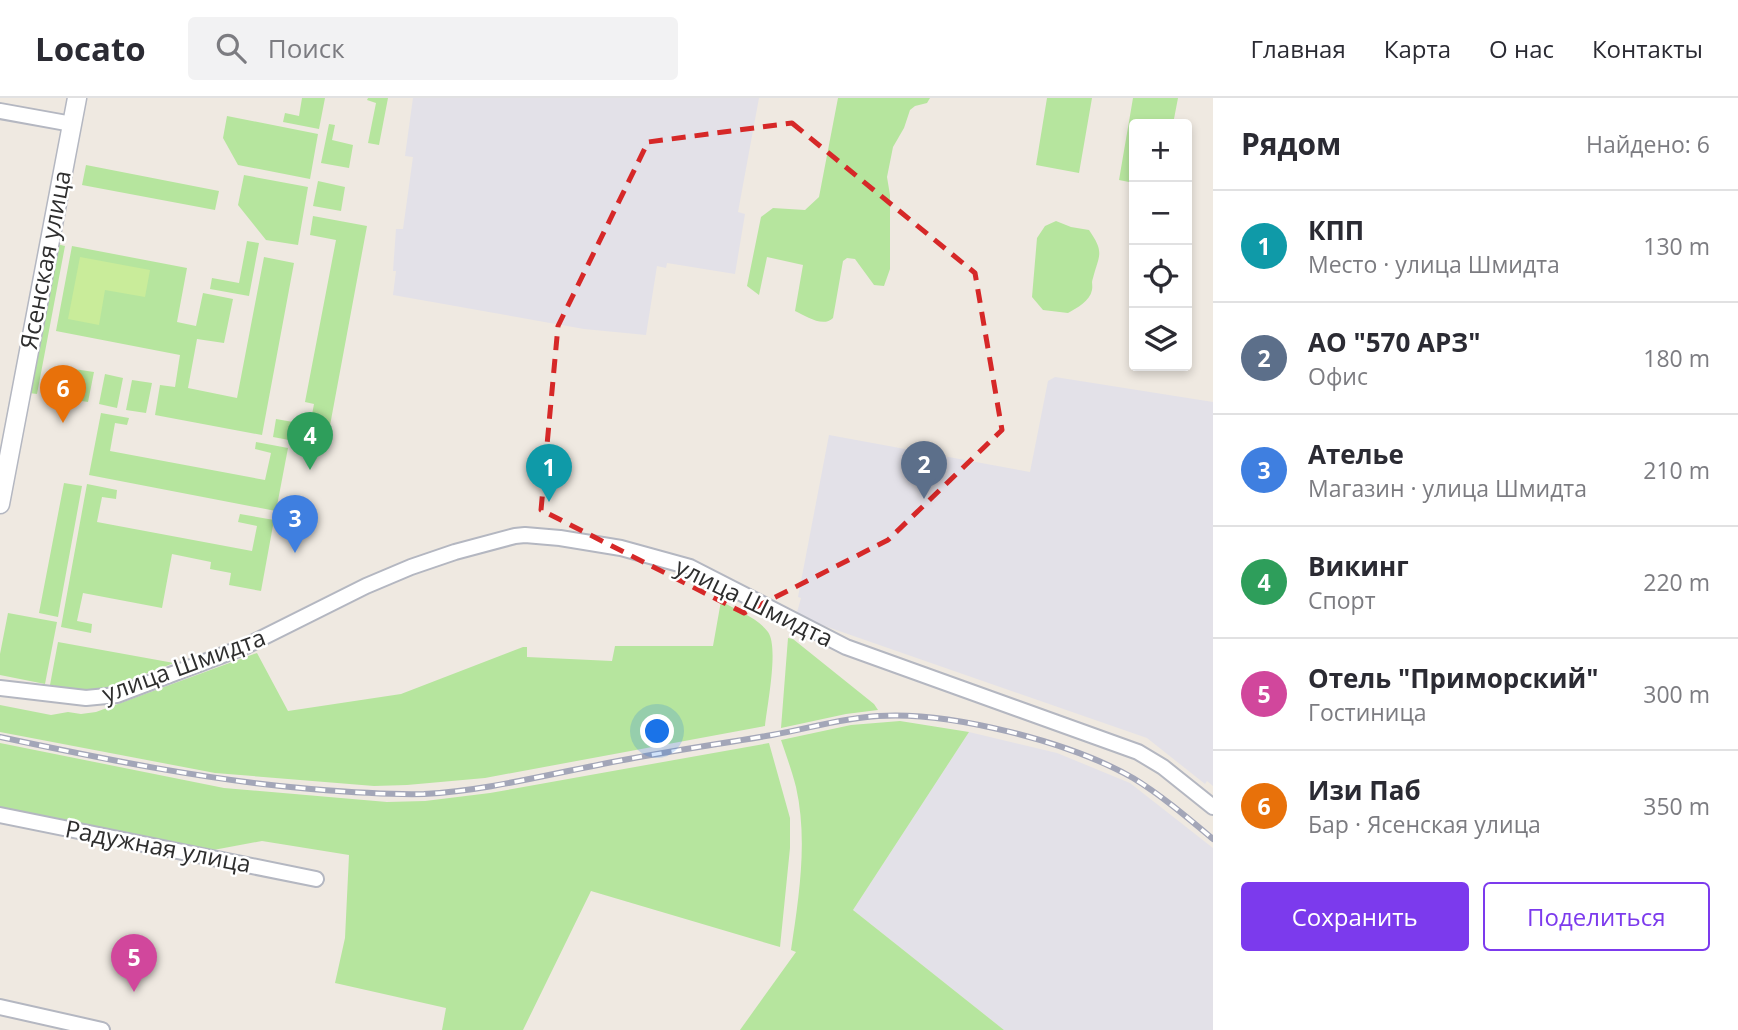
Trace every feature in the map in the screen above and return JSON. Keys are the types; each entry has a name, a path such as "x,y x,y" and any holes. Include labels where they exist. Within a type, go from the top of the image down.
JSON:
{"street":[{"name":"Ясенская улица","path":"0,503 4,464 77,98"},
{"path":"0,111 72,124"},
{"name":"улица Шмидта","path":"0,688 86,698 112,696 244,647 366,586 420,563 515,536 560,538 621,548 691,567 846,647 1138,752 1163,767 1213,807"},
{"name":"Радужная улица","path":"0,815 316,879"},
{"path":"0,1007 102,1030"}],"highlighted area":[{"path":"792,123 975,273 1002,430 888,540 744,613 541,510 558,326 648,142"}],"shaded area":[{"path":"413,98 759,98 738,212 745,214 735,274 667,263 666,268 657,266 646,335 584,329 393,295 396,229 403,229 413,157 405,156"},
{"path":"1055,377 1213,402 1213,786 1207,781 1205,784 1147,738 796,616 829,435 1030,472 1048,381"},
{"path":"969,732 1057,753 1130,783 1213,848 1213,1030 1004,1030 853,910"}],"green space":[{"path":"302,98 325,98 319,129 283,122 285,113 299,116"},
{"path":"388,98 379,145 368,143 376,103 367,100"},
{"path":"838,98 930,98 927,103 910,110 893,147 887,177 890,195 890,269 884,286 874,285 855,259 847,258 843,261 833,318 824,322 795,311 803,265 767,257 759,295 747,286 761,217 773,208 805,210 819,197"},
{"path":"1047,98 1092,98 1079,173 1036,165"},
{"path":"1133,98 1178,98 1174,119 1129,119"},
{"path":"227,116 318,134 310,179 238,165 223,138"},
{"path":"1129,121 1129,182 1119,180"},
{"path":"329,124 335,125 332,140 353,145 349,168 321,163"},
{"path":"86,165 219,191 215,210 82,185"},
{"path":"244,175 308,187 298,245 266,240 238,205"},
{"path":"318,181 345,187 341,211 313,206"},
{"path":"313,216 367,226 326,447 273,437 276,419 310,425 314,404 305,402 336,240 310,235"},
{"path":"1056,221 1089,230 1099,249 1091,294 1083,304 1068,313 1043,310 1032,297 1037,238 1045,226"},
{"path":"247,241 259,243 249,296 210,289 212,278 239,283"},
{"path":"57,244 65,246 37,394 29,393"},
{"path":"72,246 187,268 177,322 196,326 203,293 233,299 224,343 197,339 188,388 237,398 264,257 294,263 262,435 155,415 160,385 175,387 180,355 56,331"},
{"path":"80,257 150,270 145,297 105,290 99,325 68,319"},
{"path":"74,369 94,372 88,402 69,399"},
{"path":"105,374 123,378 117,408 99,404"},
{"path":"132,380 152,383 146,413 126,410"},
{"path":"101,413 129,418 127,425 115,423 110,451 265,480 271,453 255,449 256,442 288,448 276,511 89,475"},
{"path":"64,483 82,486 58,617 39,613"},
{"path":"87,484 117,490 116,499 102,497 97,522 252,551 257,526 238,522 240,514 274,520 261,591 229,585 231,573 210,569 211,562 172,554 162,608 83,593 77,621 92,624 91,633 61,627"},
{"path":"721,601 759,623 768,632 771,640 772,663 765,726 485,778 374,786 215,773 0,732 0,705 51,715 96,712 257,653 288,711 401,694 523,647 527,647 527,657 612,661 615,646 713,646"},
{"path":"8,613 57,622 45,684 0,675 0,654"},
{"path":"788,638 793,639 878,710 781,728"},
{"path":"58,642 174,663 95,693 50,685"},
{"path":"900,721 969,732 853,910 1004,1030 740,1030 796,952 791,950 802,848 800,807 781,740 851,725"},
{"path":"0,743 224,788 387,802 425,801 490,793 769,743 790,818 790,848 780,947 591,891 523,1030 442,1030 446,1008 335,983 345,938 349,855 262,841 208,851 0,807"}],"railway":[{"path":"0,737 116,761 233,780 339,791 424,794 490,786 851,719 907,716 974,724 1077,752 1133,778 1213,839"}],"place":[{"name":"Изи Паб","path":"63,423"},
{"name":"Викинг","path":"310,470"},
{"name":"АО \"570 АРЗ\"","path":"924,499"},
{"name":"КПП","path":"549,502"},
{"name":"Ателье","path":"295,553"},
{"name":"Отель \"Приморский\"","path":"134,992"}]}
